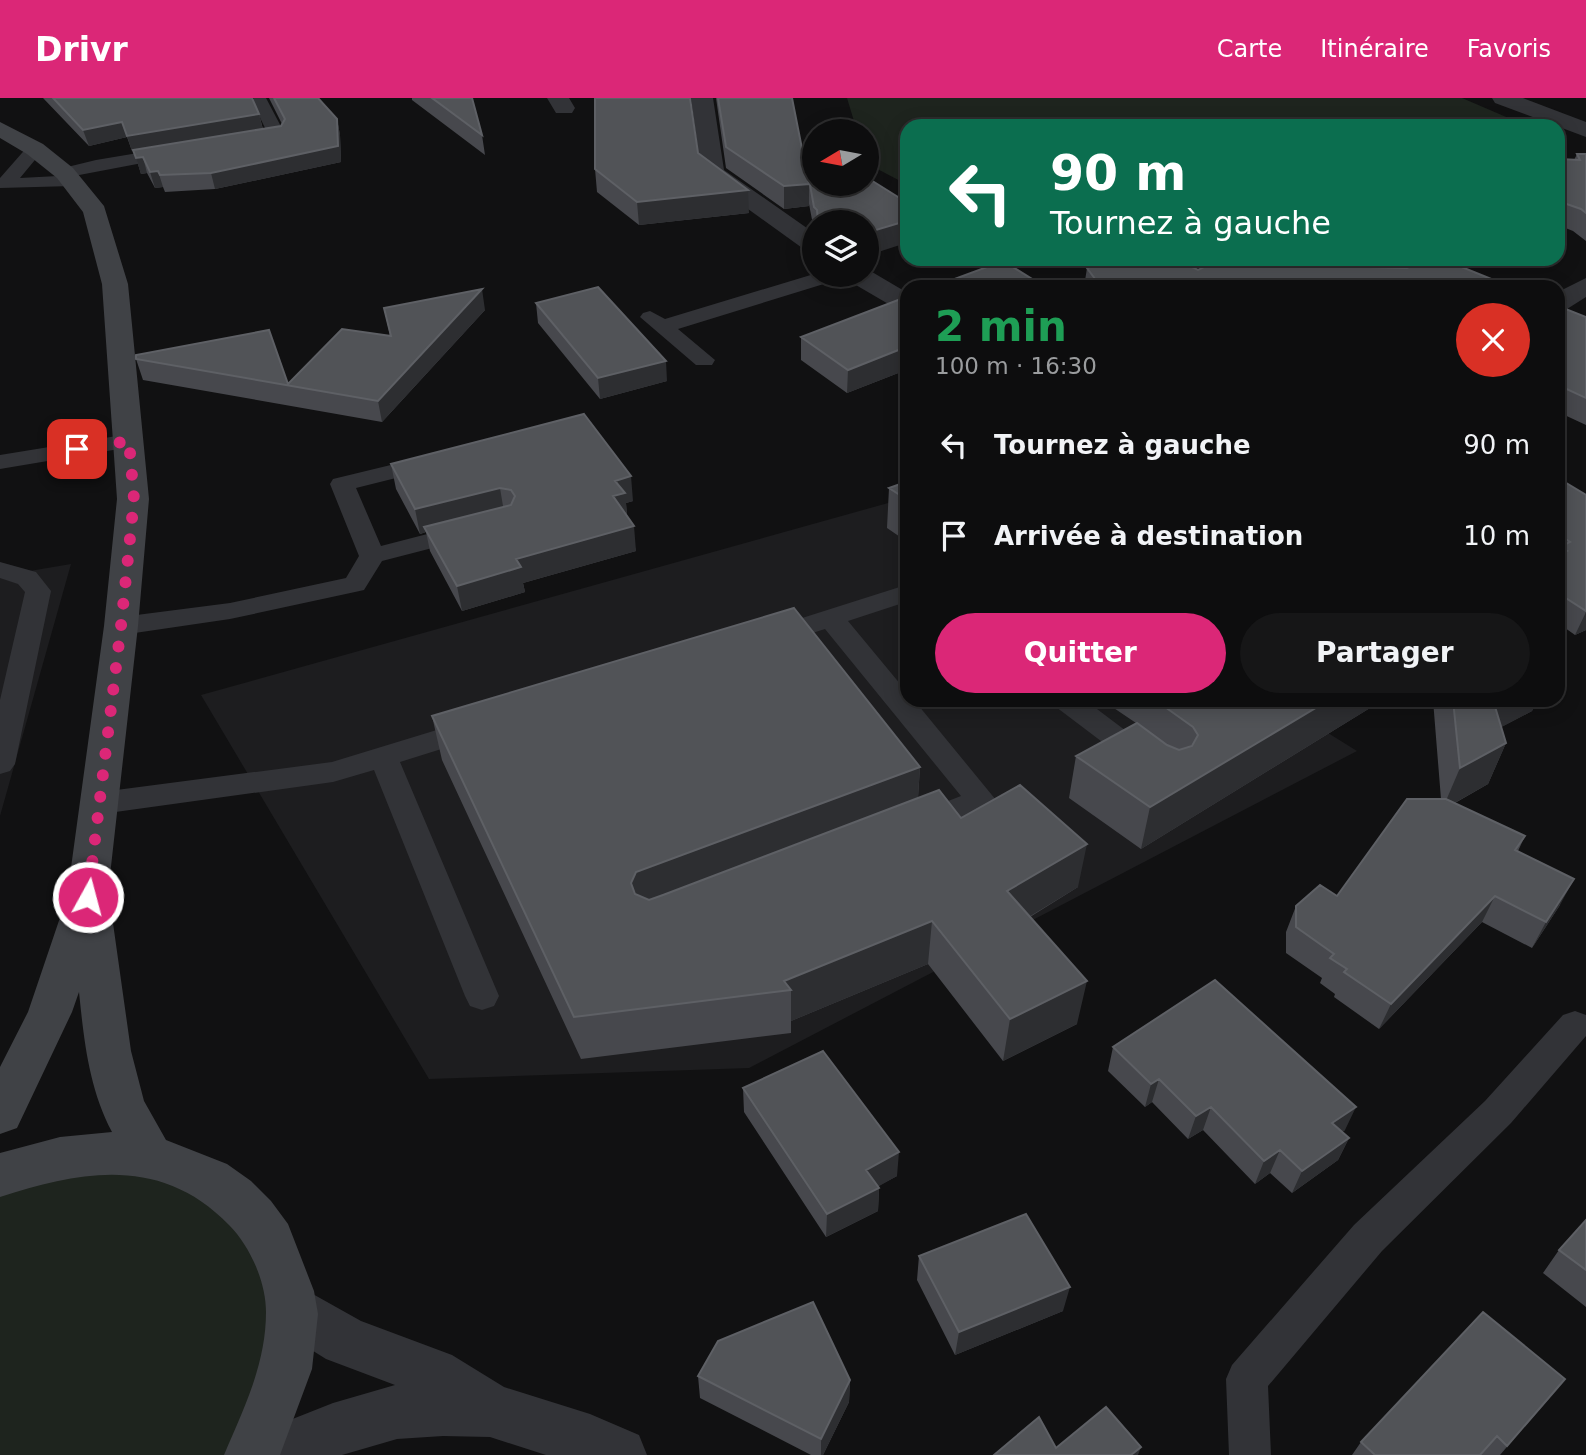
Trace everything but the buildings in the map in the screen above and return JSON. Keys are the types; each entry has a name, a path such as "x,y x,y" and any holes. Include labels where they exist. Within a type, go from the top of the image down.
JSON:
{"main road":[{"path":"0,129 35,149 68,177 95,211 115,284 134,499 101,803 88,897 50,1012 0,1114"},
{"path":"88,897 108,1051 122,1105 150,1156"},
{"path":"0,1175 47,1160 100,1153 150,1156 200,1173 244,1202 274,1244 293,1310 289,1350 275,1406 252,1455"}],"street":[{"path":"702,98 713,173 802,236"},
{"path":"1503,98 1557,119"},
{"path":"1565,122 1586,130"},
{"path":"1565,299 1586,286"},
{"path":"879,287 900,300"},
{"path":"293,1310 345,1341 433,1374 491,1410 590,1442 619,1455"},
{"path":"272,1455 320,1435 395,1413 421,1409 491,1410"}],"lane":[{"path":"225,144 277,136 260,101"},
{"path":"3,186 35,149"},
{"path":"3,186 68,177 96,165 187,150"},
{"path":"704,360 654,321 802,283"},
{"path":"0,462 129,441"},
{"path":"372,556 342,484 460,455"},
{"path":"121,626 230,611 355,584 372,556 492,525"},
{"path":"0,570 27,578 37,591 0,764"},
{"path":"738,647 900,595"},
{"path":"831,618 900,702"},
{"path":"893,835 981,800 904,707"},
{"path":"1075,707 1170,778"},
{"path":"101,803 333,772 501,720"},
{"path":"383,757 482,996"},
{"path":"1250,1455 1247,1379 1368,1238 1498,1112 1575,1025"}],"shaded area":[{"path":"847,98 1462,98 1511,119 900,119 900,181 879,170 879,119 853,119"},
{"path":"900,500 900,707 1286,707 1357,751 749,1068 429,1079 201,695"},
{"path":"71,564 0,816 0,576"},
{"path":"200,1173 293,1310 252,1455 0,1455 0,1175"}],"route":[{"path":"77,449 129,441 134,499 101,803 88,897"}]}
